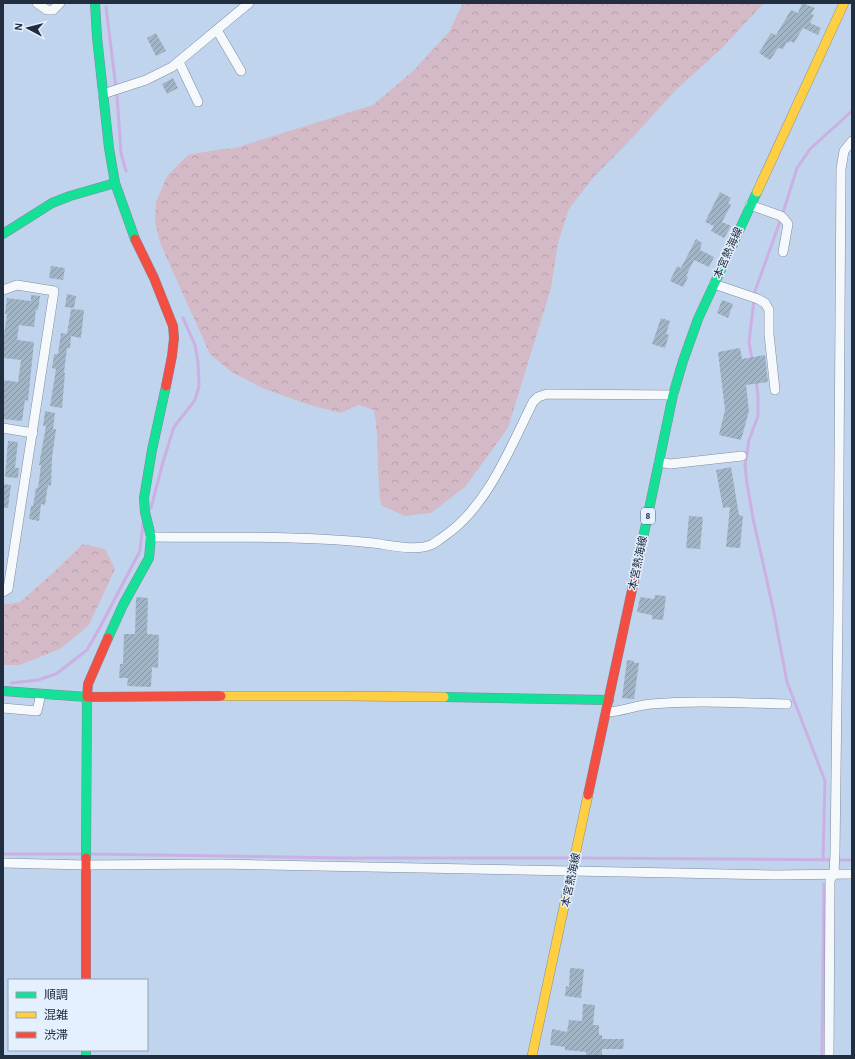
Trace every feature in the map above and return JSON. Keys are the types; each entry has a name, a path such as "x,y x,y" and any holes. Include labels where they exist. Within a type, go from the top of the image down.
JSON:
{"street":[{"path":"37,3 50,10 53,10 60,3"},
{"path":"86,979 88,684 123,605 149,558 151,537 145,512 144,498 152,450 172,356 174,338 173,326 154,278 136,242 115,183 109,148 103,94 97,37 96,3"},
{"path":"103,94 146,80 172,67 249,3"},
{"name":"本宮熱海線","path":"532,1056 573,870 673,395 685,354 698,319 844,3"},
{"path":"217,30 241,71"},
{"path":"179,62 198,102"},
{"path":"829,1056 830,880 834,874 838,617 841,177 842,157 846,147 852,141"},
{"path":"3,234 52,203 70,196 115,183"},
{"path":"750,205 782,218 788,224 783,252"},
{"path":"714,284 765,303 769,310 769,334 775,390"},
{"path":"3,290 17,285 54,291 8,589 3,592"},
{"path":"151,537 343,540 408,547 422,547 433,544 452,531 478,503 496,473 533,402 538,397 547,394 673,395"},
{"path":"3,428 33,433"},
{"path":"659,462 670,464 742,456"},
{"path":"3,691 87,697 345,696 609,700"},
{"path":"3,708 37,711 41,694"},
{"path":"606,712 615,712 650,704 673,702 787,704"},
{"path":"3,863 218,864 776,875 852,874"}],"green space":[{"path":"463,3 764,3 722,48 675,91 592,179 569,209 558,243 551,288 508,428 465,487 431,513 405,516 381,505 377,433 374,410 358,405 341,413 310,405 262,388 230,371 210,354 160,243 155,221 156,202 167,176 188,155 235,148 373,105 412,72 449,32"},
{"path":"83,544 105,549 115,569 89,625 60,649 20,665 3,665 3,605 20,602"}],"building":[{"path":"802,3 815,8 811,14 814,15 810,23 821,28 818,35 803,28 794,43 790,41 789,43 787,42 783,49 778,48 770,60 759,53 771,33 776,35 791,10 798,13"},
{"path":"156,33 166,51 156,56 147,38"},
{"path":"173,78 178,88 167,94 162,84"},
{"path":"720,192 731,198 728,203 731,205 722,222 731,226 724,238 711,231 714,226 705,222"},
{"path":"696,239 702,243 700,250 714,257 709,267 694,260 686,276 688,277 683,287 670,281 677,266 681,268"},
{"path":"51,266 65,268 63,280 49,278"},
{"path":"67,294 76,296 74,308 65,307"},
{"path":"31,295 40,296 38,310 36,309 34,327 19,325 17,340 34,342 28,401 25,400 22,421 3,419 3,380 18,382 21,360 3,358 7,298 31,301"},
{"path":"722,300 733,304 728,318 717,313"},
{"path":"71,309 84,310 81,338 71,336 70,348 67,348 62,408 50,406 56,369 52,368 54,354 58,354 61,333 67,334"},
{"path":"661,318 670,321 666,334 669,335 665,348 652,344"},
{"path":"740,348 742,359 765,355 768,382 746,385 749,411 741,440 719,435 725,410 718,352"},
{"path":"45,411 55,413 53,429 56,429 52,458 51,486 48,485 45,505 41,504 39,521 29,519 36,488 38,488 41,465 39,465 46,426 43,426"},
{"path":"8,441 18,442 15,468 19,468 18,478 5,477"},
{"path":"731,467 739,515 743,516 740,548 726,547 730,507 723,508 716,470"},
{"path":"3,484 11,485 8,508 3,508"},
{"path":"689,516 703,517 700,549 686,548"},
{"path":"655,595 666,596 663,620 652,619 652,615 637,612 640,597 654,599"},
{"path":"136,597 148,598 147,634 159,635 158,668 152,667 151,687 127,686 128,678 119,678 120,664 123,664 124,634 135,634"},
{"path":"627,660 634,661 634,663 639,663 634,699 622,698"},
{"path":"570,968 584,969 581,998 565,996 566,986 569,987"},
{"path":"583,1004 595,1005 593,1025 599,1025 599,1035 602,1035 602,1039 624,1039 623,1049 602,1049 602,1056 586,1056 586,1052 565,1050 565,1047 550,1045 552,1029 567,1032 569,1020 582,1021"}],"waterway":[{"path":"106,7 117,96 121,153 126,171"},
{"path":"752,360 749,342 755,291 782,216 797,168 810,149 852,111"},
{"path":"151,508 174,427 195,400 199,386 198,362 195,345 183,318"},
{"path":"756,381 758,416 749,440 745,465 747,484 787,682 825,781 823,860"},
{"path":"11,683 38,680 56,674 87,650 140,551 143,523"},
{"path":"3,854 84,854"},
{"path":"90,854 343,858 570,858"},
{"path":"580,858 852,860"},
{"path":"822,1056 824,884"}],"traffic: fast":[{"path":"95,3 97,37 109,148 115,183 135,239"},
{"path":"3,234 52,203 70,196 115,183"},
{"path":"638,562 673,395 683,361 698,319 757,192"},
{"path":"108,638 123,605 149,558 151,537 145,512 144,498 152,450 166,386"},
{"path":"3,691 87,697 86,858"},
{"path":"444,697 609,700"},
{"path":"86,1051 86,1056"}],"traffic: slow":[{"path":"757,192 844,3"},
{"path":"221,696 444,697"},
{"path":"532,1056 588,795"}],"traffic: jam":[{"path":"135,239 154,278 173,326 174,338 172,356 166,386"},
{"path":"588,795 638,562"},
{"path":"108,638 88,684 87,697 221,696"},
{"path":"86,858 86,979"}]}
